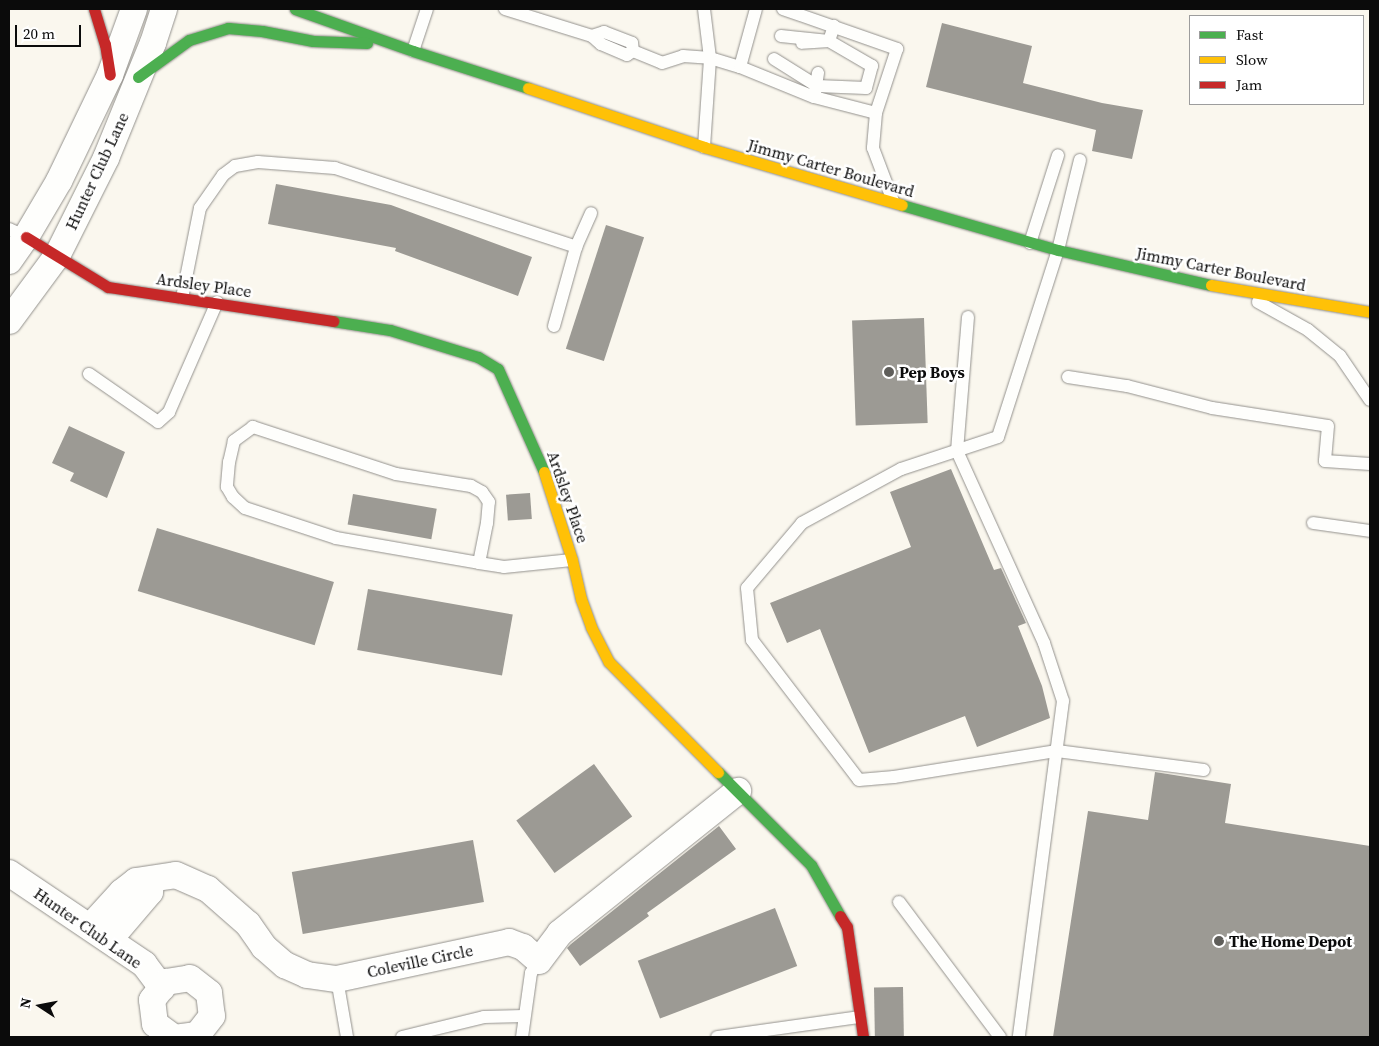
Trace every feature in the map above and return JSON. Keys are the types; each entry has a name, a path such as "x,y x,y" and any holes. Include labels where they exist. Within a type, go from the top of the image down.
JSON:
{"main road":[{"path":"94,9 103,36 110,75"},
{"name":"Jimmy Carter Boulevard","path":"295,9 413,51 583,105 704,147 894,204 1058,250 1239,291 1370,312"},
{"path":"138,77 189,40 228,28 262,31 313,41 391,43"},
{"name":"Ardsley Place","path":"18,233 108,287 217,302 390,330 478,357 498,369 549,483 572,560 581,600 591,627 609,662 812,865 847,927 863,1037"}],"street":[{"name":"Hunter Club Lane","path":"9,261 18,233 59,181 110,75 134,9"},
{"name":"Hunter Club Lane","path":"9,321 57,256 106,158 153,43 164,9"},
{"path":"539,961 560,934 738,791"},
{"name":"Hunter Club Lane","path":"9,873 144,964 162,988"},
{"name":"Coleville Circle","path":"99,933 122,892 136,881 151,881 176,875 208,889 248,924 264,946 285,965 307,975 337,979 509,942 523,947 539,961"},
{"path":"190,978 209,993 212,1016 197,1035 184,1037 155,1024 152,1000 166,982 190,978"}],"lane":[{"path":"413,51 427,9"},
{"path":"504,9 592,36 604,32 632,43 633,51 662,63 683,56 710,58 816,85 866,88 872,66 827,47 781,36"},
{"path":"704,9 710,58 704,147"},
{"path":"740,67 756,9"},
{"path":"783,9 897,49 876,113 873,148 894,204"},
{"path":"827,47 834,26"},
{"path":"802,43 827,47 853,60"},
{"path":"774,59 816,85 876,113"},
{"path":"794,65 816,85 846,83"},
{"path":"1030,242 1058,155"},
{"path":"1080,160 1058,250 998,437 901,469 802,523 747,588 752,640 859,780 894,777 1057,751 1204,770"},
{"path":"182,298 200,208 223,175 236,166 258,162 335,168 576,247"},
{"path":"554,326 576,247 591,214"},
{"path":"1239,291 1308,330 1340,356 1370,400"},
{"path":"90,374 158,422 169,412 217,302"},
{"path":"968,317 956,451 1044,643 1063,701 1019,1037"},
{"path":"1068,376 1127,386 1212,408 1328,426 1325,461 1370,464"},
{"path":"479,563 488,523 489,502 482,492 470,486 396,474 253,427 234,441 229,462 227,487 233,497 245,508 336,538 479,563 504,567 572,560"},
{"path":"1313,523 1370,531"},
{"path":"900,902 1000,1037"},
{"path":"522,1037 531,972 539,961"},
{"path":"337,979 347,1037"},
{"path":"402,1037 484,1017 524,1016"},
{"path":"717,1037 860,1017"}],"building":[{"path":"942,23 1032,46 1023,83 1102,103 1143,110 1132,159 1092,151 1096,130 926,87"},
{"path":"276,184 391,205 532,257 518,296 395,251 396,248 268,224"},
{"path":"606,225 644,237 604,361 566,349"},
{"name":"Pep Boys","path":"924,318 928,423 856,425 852,321"},
{"path":"69,426 125,452 107,498 70,481 74,473 52,463"},
{"path":"951,469 994,570 1001,568 1026,623 1018,626 1042,686 1050,718 977,747 965,716 869,753 820,629 787,643 770,603 911,547 890,492"},
{"path":"530,493 532,519 508,521 506,495"},
{"path":"353,494 437,509 431,539 348,525"},
{"path":"157,528 334,582 315,645 138,591"},
{"path":"368,589 513,615 502,676 357,650"},
{"path":"594,764 632,817 555,873 516,820"},
{"name":"The Home Depot","path":"1155,772 1231,784 1225,823 1370,846 1370,1037 1053,1037 1088,811 1148,820"},
{"path":"719,826 736,849 647,913 649,916 580,966 567,948"},
{"path":"473,840 484,902 303,934 292,872"},
{"path":"775,908 797,966 660,1019 638,961"},
{"path":"903,987 904,1037 875,1037 874,988"}],"traffic: fast":[{"path":"295,9 413,51 528,88"},
{"path":"138,77 189,40 228,28 262,31 313,41 367,43"},
{"path":"902,205 1058,250 1211,285"},
{"path":"333,321 390,330 478,357 498,369 544,472"},
{"path":"718,772 811,865 840,916"}],"traffic: slow":[{"path":"528,88 704,147 902,205"},
{"path":"1211,285 1370,312"},
{"path":"544,472 572,560 581,599 591,627 609,662 718,772"}],"traffic: jam":[{"path":"94,9 105,44 110,75"},
{"path":"26,237 108,287 333,321"},
{"path":"840,916 847,927 863,1037"}],"place":[{"name":"Pep Boys","path":"889,372"},
{"name":"The Home Depot","path":"1219,941"}]}
